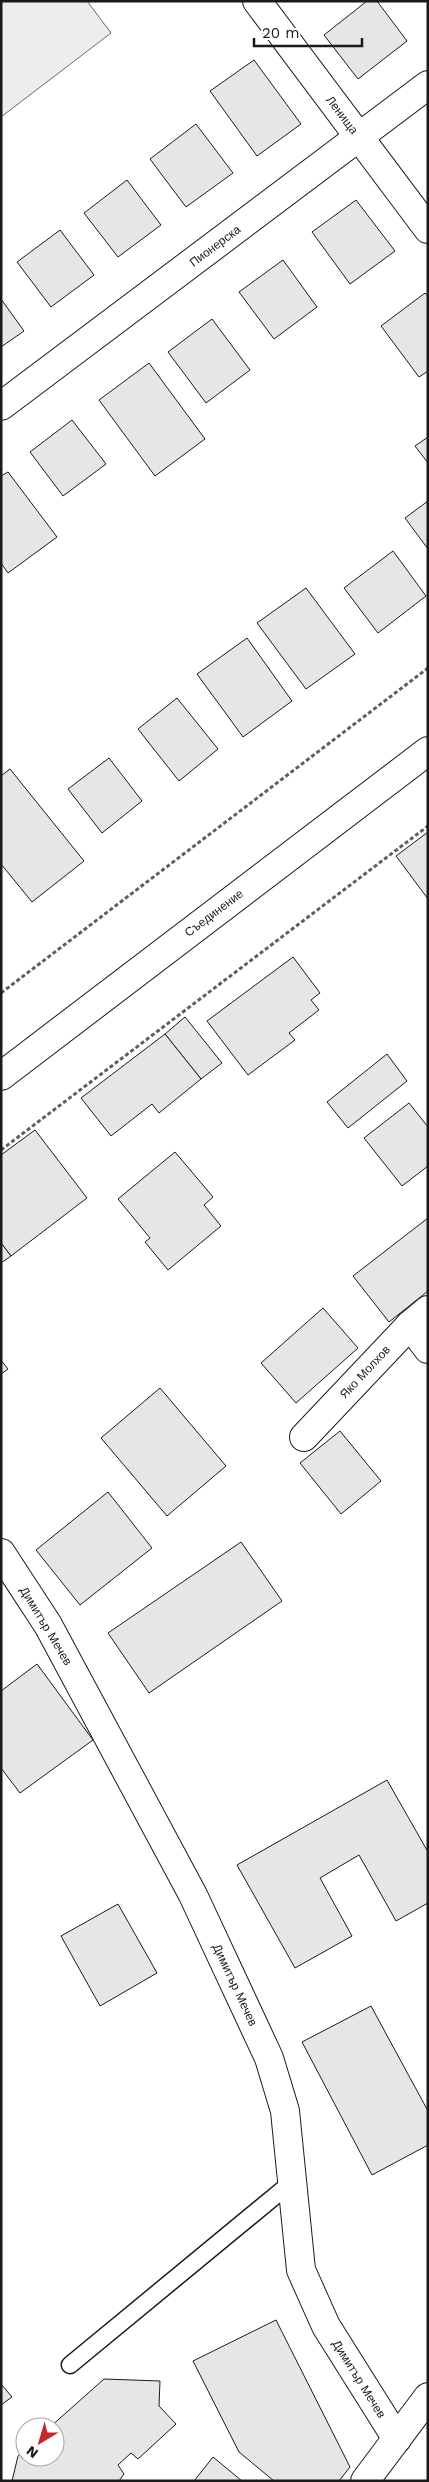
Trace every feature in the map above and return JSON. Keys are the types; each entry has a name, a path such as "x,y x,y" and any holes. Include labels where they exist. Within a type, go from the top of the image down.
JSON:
{"street":[{"name":"Ленища","path":"257,1 428,229"},
{"name":"Пионерска","path":"1,406 428,85"},
{"name":"Съединение","path":"1,1076 428,751"},
{"path":"419,1317 428,1349"},
{"name":"Яко Молхов","path":"304,1437 419,1317"},
{"name":"Димитър Мечев","path":"1,1553 48,1624 193,1895 269,2058 285,2111 301,2270 326,2326 397,2439"},
{"path":"365,2481 428,2397"}],"lane":[{"path":"70,2365 292,2182"}],"path":[{"path":"1,993 428,668"},
{"path":"1,1150 428,826"}],"shaded area":[{"path":"1,1 87,1 111,33 1,117"}],"building":[{"path":"367,1 377,1 407,41 358,79 324,35"},
{"path":"254,60 301,124 257,156 210,91"},
{"path":"196,124 233,173 186,207 150,159"},
{"path":"127,180 161,225 118,257 84,213"},
{"path":"356,200 395,251 350,284 312,232"},
{"path":"60,230 94,275 51,307 17,262"},
{"path":"283,260 317,307 274,339 239,292"},
{"path":"425,293 428,296 428,371 419,377 381,326"},
{"path":"1,299 24,331 1,347"},
{"path":"212,319 250,370 206,403 168,352"},
{"path":"149,363 205,439 155,476 99,400"},
{"path":"72,420 106,464 63,496 30,452"},
{"path":"428,437 428,463 415,446"},
{"path":"8,472 57,537 8,573 1,563 1,476"},
{"path":"428,501 428,549 405,518"},
{"path":"393,551 426,596 378,633 344,588"},
{"path":"306,588 355,654 306,689 257,623"},
{"path":"247,638 292,701 243,737 197,674"},
{"path":"177,698 218,749 179,781 138,729"},
{"path":"109,758 142,801 102,833 68,789"},
{"path":"10,769 84,861 32,902 1,864 1,776"},
{"path":"428,832 428,899 396,856"},
{"path":"293,957 320,993 311,1000 319,1010 289,1033 295,1040 248,1075 207,1021"},
{"path":"185,1017 222,1063 201,1079 165,1034"},
{"path":"165,1034 201,1079 159,1113 152,1104 111,1136 81,1098"},
{"path":"387,1054 407,1081 348,1128 327,1102"},
{"path":"409,1103 428,1127 428,1166 402,1186 364,1138"},
{"path":"35,1130 87,1198 11,1256 1,1243 1,1155"},
{"path":"175,1152 213,1197 204,1205 221,1226 168,1270 145,1242 150,1238 118,1199"},
{"path":"428,1218 428,1291 389,1322 353,1276"},
{"path":"1,1243 11,1256 1,1263"},
{"path":"323,1308 358,1348 296,1403 261,1363"},
{"path":"1,1360 8,1369 1,1374"},
{"path":"160,1388 226,1466 167,1516 101,1438"},
{"path":"340,1431 381,1481 341,1514 300,1463"},
{"path":"108,1492 152,1548 80,1605 36,1550"},
{"path":"241,1542 282,1601 149,1693 108,1633"},
{"path":"37,1664 93,1740 20,1793 1,1768 1,1691"},
{"path":"387,1780 428,1852 428,1903 396,1921 359,1855 320,1878 352,1936 295,1968 237,1865"},
{"path":"118,1904 157,1973 100,2006 61,1936"},
{"path":"371,2006 428,2111 428,2145 372,2175 302,2042"},
{"path":"276,2320 350,2467 339,2481 274,2481 239,2452 193,2361"},
{"path":"104,2379 160,2381 159,2406 176,2424 138,2459 131,2453 118,2465 124,2474 119,2481 12,2481 15,2467 65,2467 65,2417 61,2417"},
{"path":"1,2384 12,2397 1,2405"},
{"path":"213,2457 242,2481 194,2481"}]}
